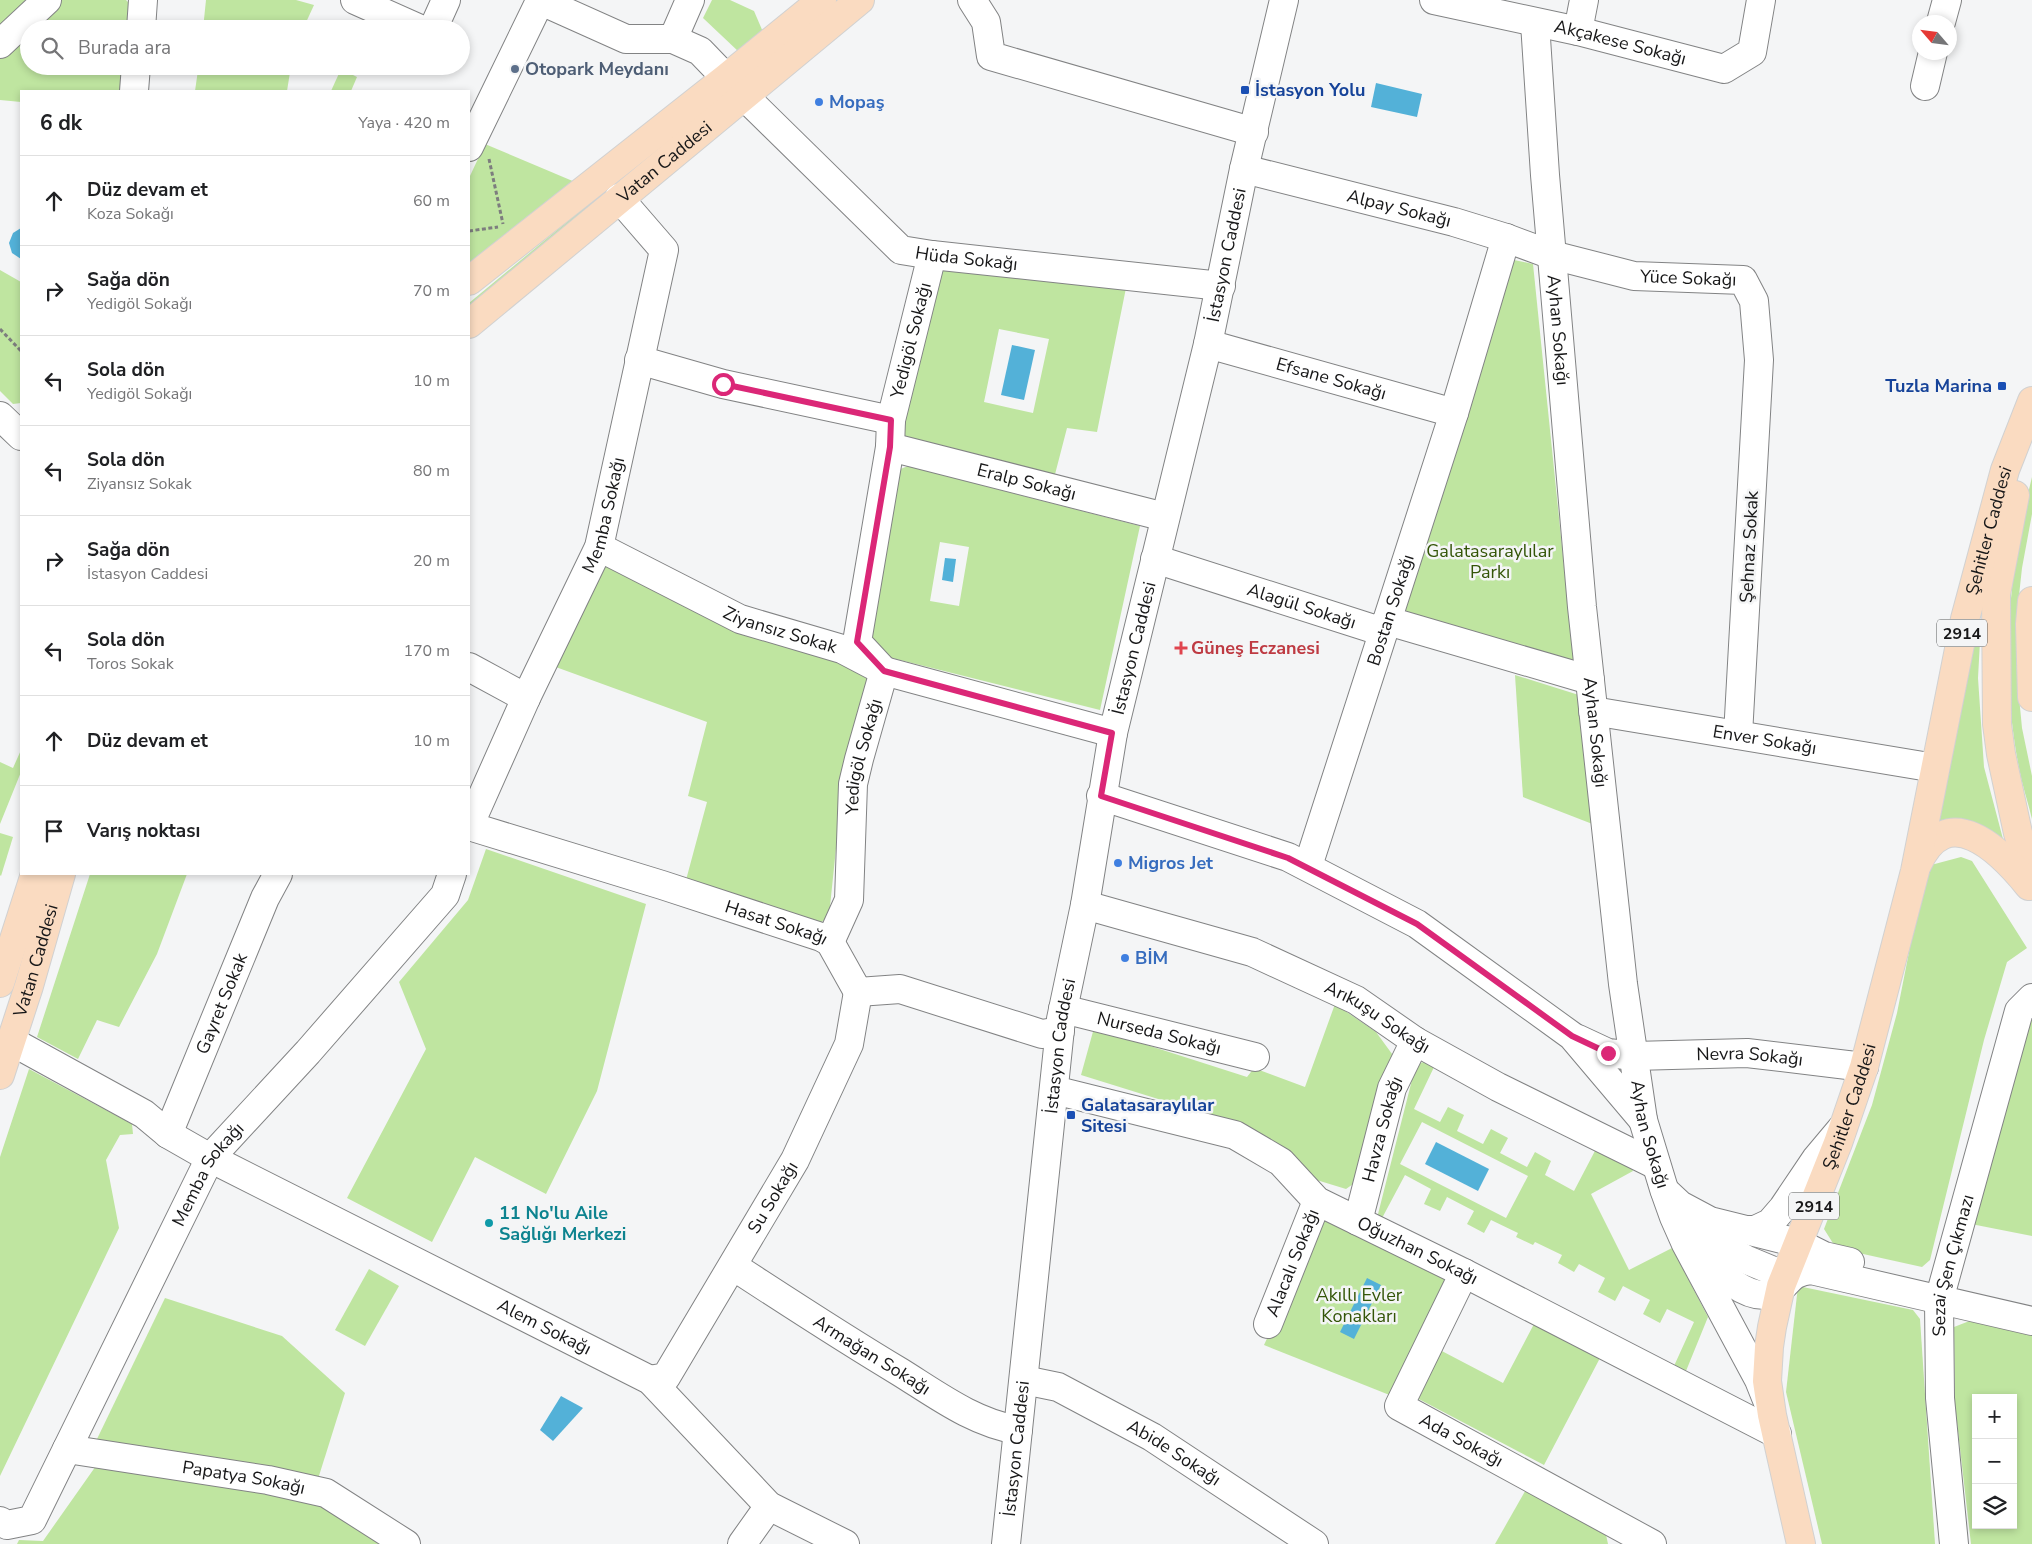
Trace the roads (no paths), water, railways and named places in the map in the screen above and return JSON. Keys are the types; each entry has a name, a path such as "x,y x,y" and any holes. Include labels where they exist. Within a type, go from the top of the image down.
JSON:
{"main road":[{"name":"Vatan Caddesi","path":"470,323 618,198 735,87 822,0"},
{"name":"Vatan Caddesi","path":"470,281 735,87 860,0"},
{"name":"Şehitler Caddesi","path":"1801,1544 1767,1381 1767,1364 1772,1326 1782,1286 1820,1192 1864,1067 1914,871 1965,619 2005,470 2032,401"},
{"path":"2032,430 2018,478 1996,594 1998,734 2018,832 2032,878"},
{"path":"2032,602 2030,624 2032,697"},
{"name":"Şehitler Caddesi","path":"1914,871 1923,853 1931,843 1948,834 1959,832 1972,835 1994,849 2010,864 2032,891"},
{"name":"Vatan Caddesi","path":"0,983 35,875"},
{"name":"Vatan Caddesi","path":"0,1075 61,875"}],"street":[{"path":"26,20 47,0"},
{"path":"142,20 143,0"},
{"path":"356,0 400,20"},
{"path":"437,20 446,0"},
{"path":"478,150 539,0 626,39 673,38 690,0"},
{"path":"972,0 986,22 991,56 1254,132"},
{"name":"İstasyon Caddesi","path":"1006,1544 1061,1020 1085,905 1112,733 1208,344 1244,169 1284,0"},
{"name":"Akçakese Sokağı","path":"1434,0 1578,31 1724,69 1752,52 1761,0"},
{"path":"1578,31 1584,0"},
{"path":"1943,15 1947,0"},
{"name":"Ayhan Sokağı","path":"1535,23 1552,255 1593,711 1623,984 1643,1120 1660,1177 1686,1244 1759,1380 1775,1425"},
{"path":"0,44 20,25"},
{"name":"Hüda Sokağı","path":"673,38 700,51 901,250 932,255 1221,286"},
{"path":"1924,86 1931,60"},
{"path":"134,90 135,75"},
{"name":"Alpay Sokağı","path":"1244,169 1454,222 1552,255"},
{"name":"Memba Sokağı","path":"470,824 526,698 599,547 664,250 618,198"},
{"name":"Bostan Sokağı","path":"1308,866 1454,413 1506,238"},
{"name":"Yedigöl Sokağı","path":"830,942 849,900 853,784 884,671 857,642 890,447 891,420 932,255"},
{"name":"Yüce Sokağı","path":"1552,255 1634,276 1743,280 1754,301 1759,360"},
{"name":"Efsane Sokağı","path":"1208,344 1454,413"},
{"path":"639,360 723,384 891,420"},
{"name":"Şehnaz Sokak","path":"1738,735 1759,360"},
{"path":"0,416 20,435"},
{"name":"Eralp Sokağı","path":"890,447 1165,517"},
{"name":"Ziyansız Sokak","path":"599,547 740,619 842,649 884,671 1112,733"},
{"name":"Alagül Sokağı","path":"1156,559 1377,630 1388,621"},
{"path":"1388,621 1590,680"},
{"path":"470,668 526,698"},
{"name":"Enver Sokağı","path":"1593,711 1935,768"},
{"path":"1101,796 1308,866 1417,924 1572,1036 1643,1120"},
{"name":"Hasat Sokağı","path":"470,826 662,885 821,937 830,942 858,992"},
{"name":"Gayret Sokak","path":"168,1134 265,898 277,875"},
{"name":"Memba Sokağı","path":"0,1521 7,1525 32,1520 210,1158 445,895 449,875"},
{"name":"Arıkuşu Sokağı","path":"1085,905 1252,952 1356,1000 1415,1041 1660,1177 1680,1205 1710,1221 1798,1243 1824,1256 1940,1292"},
{"path":"858,992 900,989 1042,1034 1061,1020"},
{"name":"Su Sokağı","path":"650,1380 666,1377 795,1160 849,1044 858,992"},
{"name":"Sezai Şen Çıkmazı","path":"1954,1544 1940,1398 1940,1292 2019,1010 2032,998"},
{"name":"Nurseda Sokağı","path":"1061,1020 1255,1057"},
{"name":"Nevra Sokağı","path":"1572,1036 1608,1053 1634,1056 1747,1053 1864,1067"},
{"name":"Alem Sokağı","path":"10,1041 144,1114 168,1134 210,1158 650,1380 769,1506 845,1544"},
{"name":"Havza Sokağı","path":"1358,1221 1392,1088 1415,1041"},
{"name":"Oğuzhan Sokağı","path":"1054,1090 1235,1135 1281,1162 1317,1201 1775,1425"},
{"path":"1744,1230 1764,1228 1777,1216 1816,1159 1837,1135 1847,1118"},
{"path":"1660,1177 1699,1250 1725,1278 1743,1289 1767,1296 1778,1291 1794,1274 1810,1270 1940,1292 2032,1304"},
{"name":"Alacalı Sokağı","path":"1268,1324 1317,1201"},
{"name":"Armağan Sokağı","path":"733,1266 844,1338 960,1409 1000,1427 1018,1430"},
{"name":"Ada Sokağı","path":"1464,1273 1399,1406 1652,1544"},
{"path":"1940,1292 2032,1321"},
{"name":"Abide Sokağı","path":"1024,1380 1058,1387 1152,1437 1314,1544"},
{"name":"Papatya Sokağı","path":"67,1449 268,1480 326,1492 402,1542"},
{"path":"742,1544 769,1506"}],"water":[{"path":"1376,83 1422,94 1417,117 1371,107"},
{"path":"20,229 20,258 12,253 9,243 13,233"},
{"path":"1012,345 1035,350 1024,400 1001,395"},
{"path":"945,558 956,559 953,582 942,580"},
{"path":"1436,1142 1489,1169 1478,1191 1425,1164"},
{"path":"1367,1278 1381,1285 1354,1339 1340,1332"},
{"path":"561,1396 583,1408 553,1441 540,1430"}],"place":[{"name":"Otopark Meydanı","path":"515,69"},
{"name":"İstasyon Yolu","path":"1245,90"},
{"name":"Mopaş","path":"819,102"},
{"name":"Tuzla Marina","path":"2002,386"},
{"name":"Güneş Eczanesi","path":"1181,648"},
{"name":"Migros Jet","path":"1118,863"},
{"name":"BİM","path":"1125,958"},
{"name":"Galatasaraylılar Sitesi","path":"1071,1115"},
{"name":"11 No'lu Aile Sağlığı Merkezi","path":"489,1223"}],"park label":[{"name":"Galatasaraylılar Parkı","path":"1490,561"},
{"name":"Akıllı Evler Konakları","path":"1359,1305"}]}
